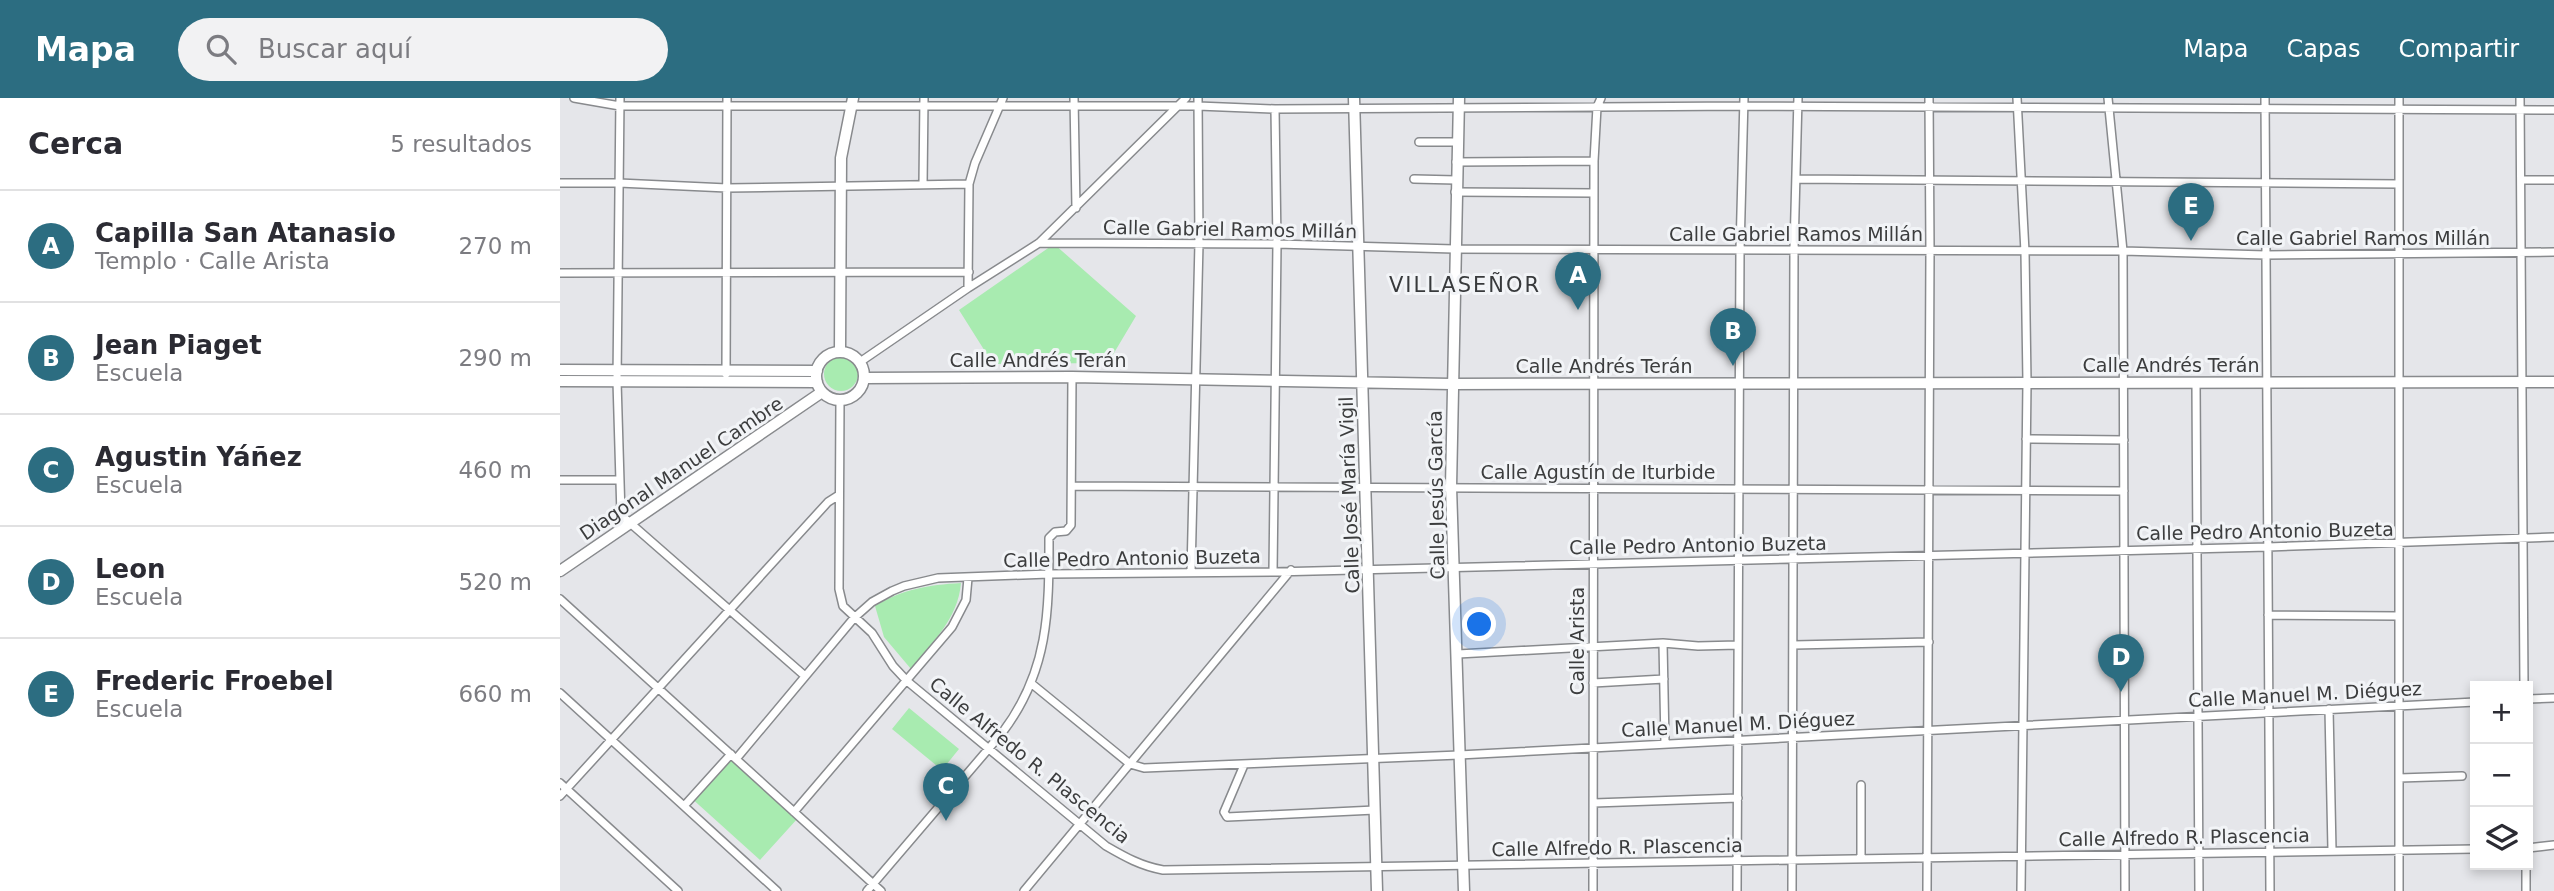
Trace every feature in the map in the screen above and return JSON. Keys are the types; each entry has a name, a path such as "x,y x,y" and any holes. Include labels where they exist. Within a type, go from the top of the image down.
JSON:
{"street":[{"path":"573,98 620,102 924,102 1074,107 1177,107 1198,102 1275,110 1354,103 1597,107 1744,102 1929,108 2554,110"},
{"path":"968,288 970,184 975,163 991,124 995,103 1003,98"},
{"path":"1074,98 1076,208"},
{"path":"860,362 1039,243 1186,98"},
{"name":"Calle Arista","path":"1592,891 1594,161 1597,107 1601,98"},
{"path":"1927,891 1929,98"},
{"path":"2017,98 2025,252 2027,382 2021,891"},
{"path":"2108,98 2123,251 2125,891"},
{"path":"2265,98 2270,891"},
{"path":"2399,98 2399,891"},
{"path":"2520,98 2524,681"},
{"path":"620,102 617,376 621,515 805,676"},
{"path":"726,376 727,102"},
{"path":"840,351 841,158 853,102"},
{"path":"923,185 924,102"},
{"path":"1191,572 1199,243 1198,102"},
{"path":"1737,891 1740,250 1744,102"},
{"path":"1792,891 1794,249 1798,102"},
{"name":"Calle José María Vigil","path":"1354,103 1377,891"},
{"name":"Calle Jesús García","path":"1458,103 1451,488 1464,891"},
{"path":"1273,572 1277,244 1275,110"},
{"path":"1419,142 1457,142"},
{"path":"1456,162 1594,161"},
{"path":"1414,179 1456,180"},
{"path":"1797,179 2399,184"},
{"path":"2522,180 2554,180"},
{"path":"560,183 727,188 970,184"},
{"path":"1455,192 1594,193"},
{"name":"Calle Gabriel Ramos Millán","path":"1039,243 1277,244 1454,249 2123,251 2266,255 2554,252"},
{"path":"560,273 969,272"},
{"path":"840,351 852,354 860,362 865,378 856,395 840,400 822,393 817,376 825,357 840,351"},
{"path":"560,370 617,376"},
{"path":"560,381 617,376 817,376"},
{"path":"867,891 990,748 1016,714 1032,684 1045,637 1051,534 1066,531 1071,525 1072,377"},
{"name":"Calle Andrés Terán","path":"865,378 1274,379 1451,384 2554,382"},
{"path":"2196,383 2199,891"},
{"name":"Diagonal Manuel Cambre","path":"560,571 822,393"},
{"name":"Calle Alfredo R. Plascencia","path":"840,400 839,596 843,606 872,633 893,666 907,681 1080,824 1135,863 1163,870 2470,849"},
{"path":"2026,439 2124,440"},
{"path":"560,480 620,480"},
{"name":"Calle Agustín de Iturbide","path":"1072,486 2124,491"},
{"path":"560,796 828,502 839,495"},
{"name":"Calle Pedro Antonio Buzeta","path":"684,806 733,756 855,618 881,596 927,580 1049,574 1273,572 2268,547 2554,537"},
{"path":"1024,891 1292,570"},
{"path":"794,812 960,616 966,600 968,578"},
{"path":"560,599 881,891"},
{"path":"2268,615 2398,616"},
{"path":"1794,645 1929,642"},
{"path":"1458,654 1663,643 1738,645"},
{"path":"1663,643 1665,743"},
{"path":"1593,683 1664,679"},
{"path":"1032,684 1130,764"},
{"path":"560,693 777,891"},
{"path":"2533,699 2554,698"},
{"name":"Calle Manuel M. Diéguez","path":"1130,764 1144,768 1244,765 2470,702"},
{"path":"2329,709 2332,850"},
{"path":"1244,765 1224,812 1227,817 1375,810"},
{"path":"2399,779 2462,776"},
{"path":"560,783 678,891"},
{"path":"1861,785 1861,858"},
{"path":"1594,803 1738,798"},
{"path":"2533,847 2554,845"},
{"path":"2526,870 2526,891"}],"green space":[{"path":"1054,244 1136,316 1108,363 993,364 959,310"},
{"path":"841,357 853,362 858,374 853,386 841,391 829,386 824,374 829,362"},
{"path":"961,583 955,608 949,619 911,669 884,637 875,606 916,589"},
{"path":"909,708 959,749 942,770 892,729"},
{"path":"727,754 798,818 760,860 689,796"}],"place":[{"name":"Frederic Froebel","path":"2191,241"},
{"name":"Capilla San Atanasio","path":"1578,310"},
{"name":"Jean Piaget","path":"1733,366"},
{"name":"Leon","path":"2121,692"},
{"name":"Agustin Yáñez","path":"946,821"}],"district":[{"name":"VILLASEÑOR","path":"1465,285"}]}
